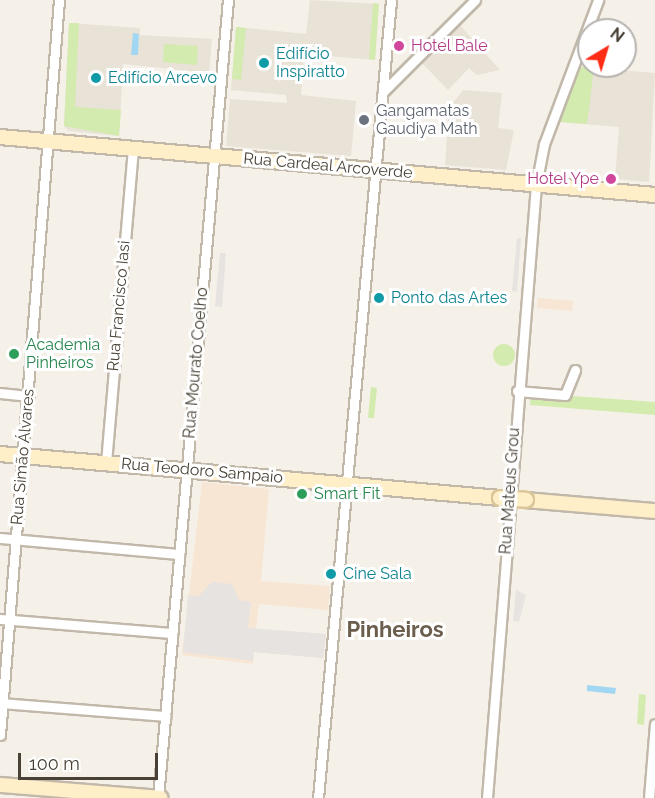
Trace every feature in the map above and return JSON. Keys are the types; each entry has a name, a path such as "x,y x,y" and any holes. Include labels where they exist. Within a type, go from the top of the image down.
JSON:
{"main road":[{"name":"Rua Cardeal Arcoverde","path":"0,137 655,195"},
{"name":"Rua Teodoro Sampaio","path":"0,454 655,511"},
{"path":"0,785 158,798"}],"street":[{"name":"Rua Simão Álvares","path":"0,735 4,620 16,539 29,396 51,141 59,0"},
{"name":"Rua Mourato Coelho","path":"158,798 228,0"},
{"path":"318,798 351,484 391,0"},
{"path":"383,92 475,0"},
{"name":"Rua Mateus Grou","path":"487,798 517,391 536,184 544,144 598,0"},
{"name":"Rua Francisco Iasi","path":"106,463 133,149"},
{"path":"517,391 565,395 575,370"},
{"path":"0,393 29,396"},
{"path":"0,538 179,554"},
{"path":"4,620 172,633"},
{"path":"2,703 165,716"},
{"path":"649,798 655,724"}],"shaded area":[{"path":"310,0 379,4 375,60 304,54 301,95 356,101 351,156 226,146 230,99 287,103 286,95 231,90 236,27 306,34"},
{"path":"69,23 140,28 140,35 212,39 209,73 123,64 119,136 69,131 64,126"},
{"path":"459,24 500,70 477,75 469,68 448,90 421,62"},
{"path":"637,72 655,73 649,182 615,179 619,127 560,122 577,75 577,78 637,78"},
{"path":"463,90 502,93 498,128 514,130 506,170 445,165 449,108"},
{"path":"517,238 521,238 517,292 512,291"},
{"path":"220,253 226,253 222,307 215,306"},
{"path":"538,298 573,301 572,311 537,308"},
{"path":"202,482 269,489 261,581 330,586 328,610 259,604 256,629 326,634 323,658 254,652 253,664 182,655"},
{"path":"212,582 232,584 239,600 251,602 248,628 326,634 323,658 254,652 253,661 183,652 188,595 199,596"},
{"path":"516,590 526,595 519,622 513,621"}],"green space":[{"path":"373,3 379,4 375,60 369,59"},
{"path":"69,23 79,23 75,107 121,110 119,136 64,126"},
{"path":"236,27 246,28 241,80 232,79"},
{"path":"164,44 198,46 197,65 163,62"},
{"path":"577,75 577,78 593,78 587,124 560,122"},
{"path":"500,344 508,344 515,351 515,359 508,366 500,366 493,359 493,351"},
{"path":"371,387 377,388 374,418 368,418"},
{"path":"531,393 655,402 655,415 530,405"},
{"path":"639,694 646,695 644,725 637,724"}],"water":[{"path":"133,33 139,34 138,55 131,55"},
{"path":"587,685 616,688 615,694 587,691"}],"place":[{"name":"Hotel Bale","path":"399,46"},
{"name":"Edifício Inspiratto","path":"264,63"},
{"name":"Edifício Arcevo","path":"96,78"},
{"name":"Gangamatas Gaudiya Math","path":"364,120"},
{"name":"Hotel Ype","path":"611,179"},
{"name":"Ponto das Artes","path":"379,298"},
{"name":"Academia Pinheiros","path":"14,354"},
{"name":"Smart Fit","path":"302,494"},
{"name":"Cine Sala","path":"331,574"}],"district":[{"name":"Pinheiros","path":"395,630"}]}
